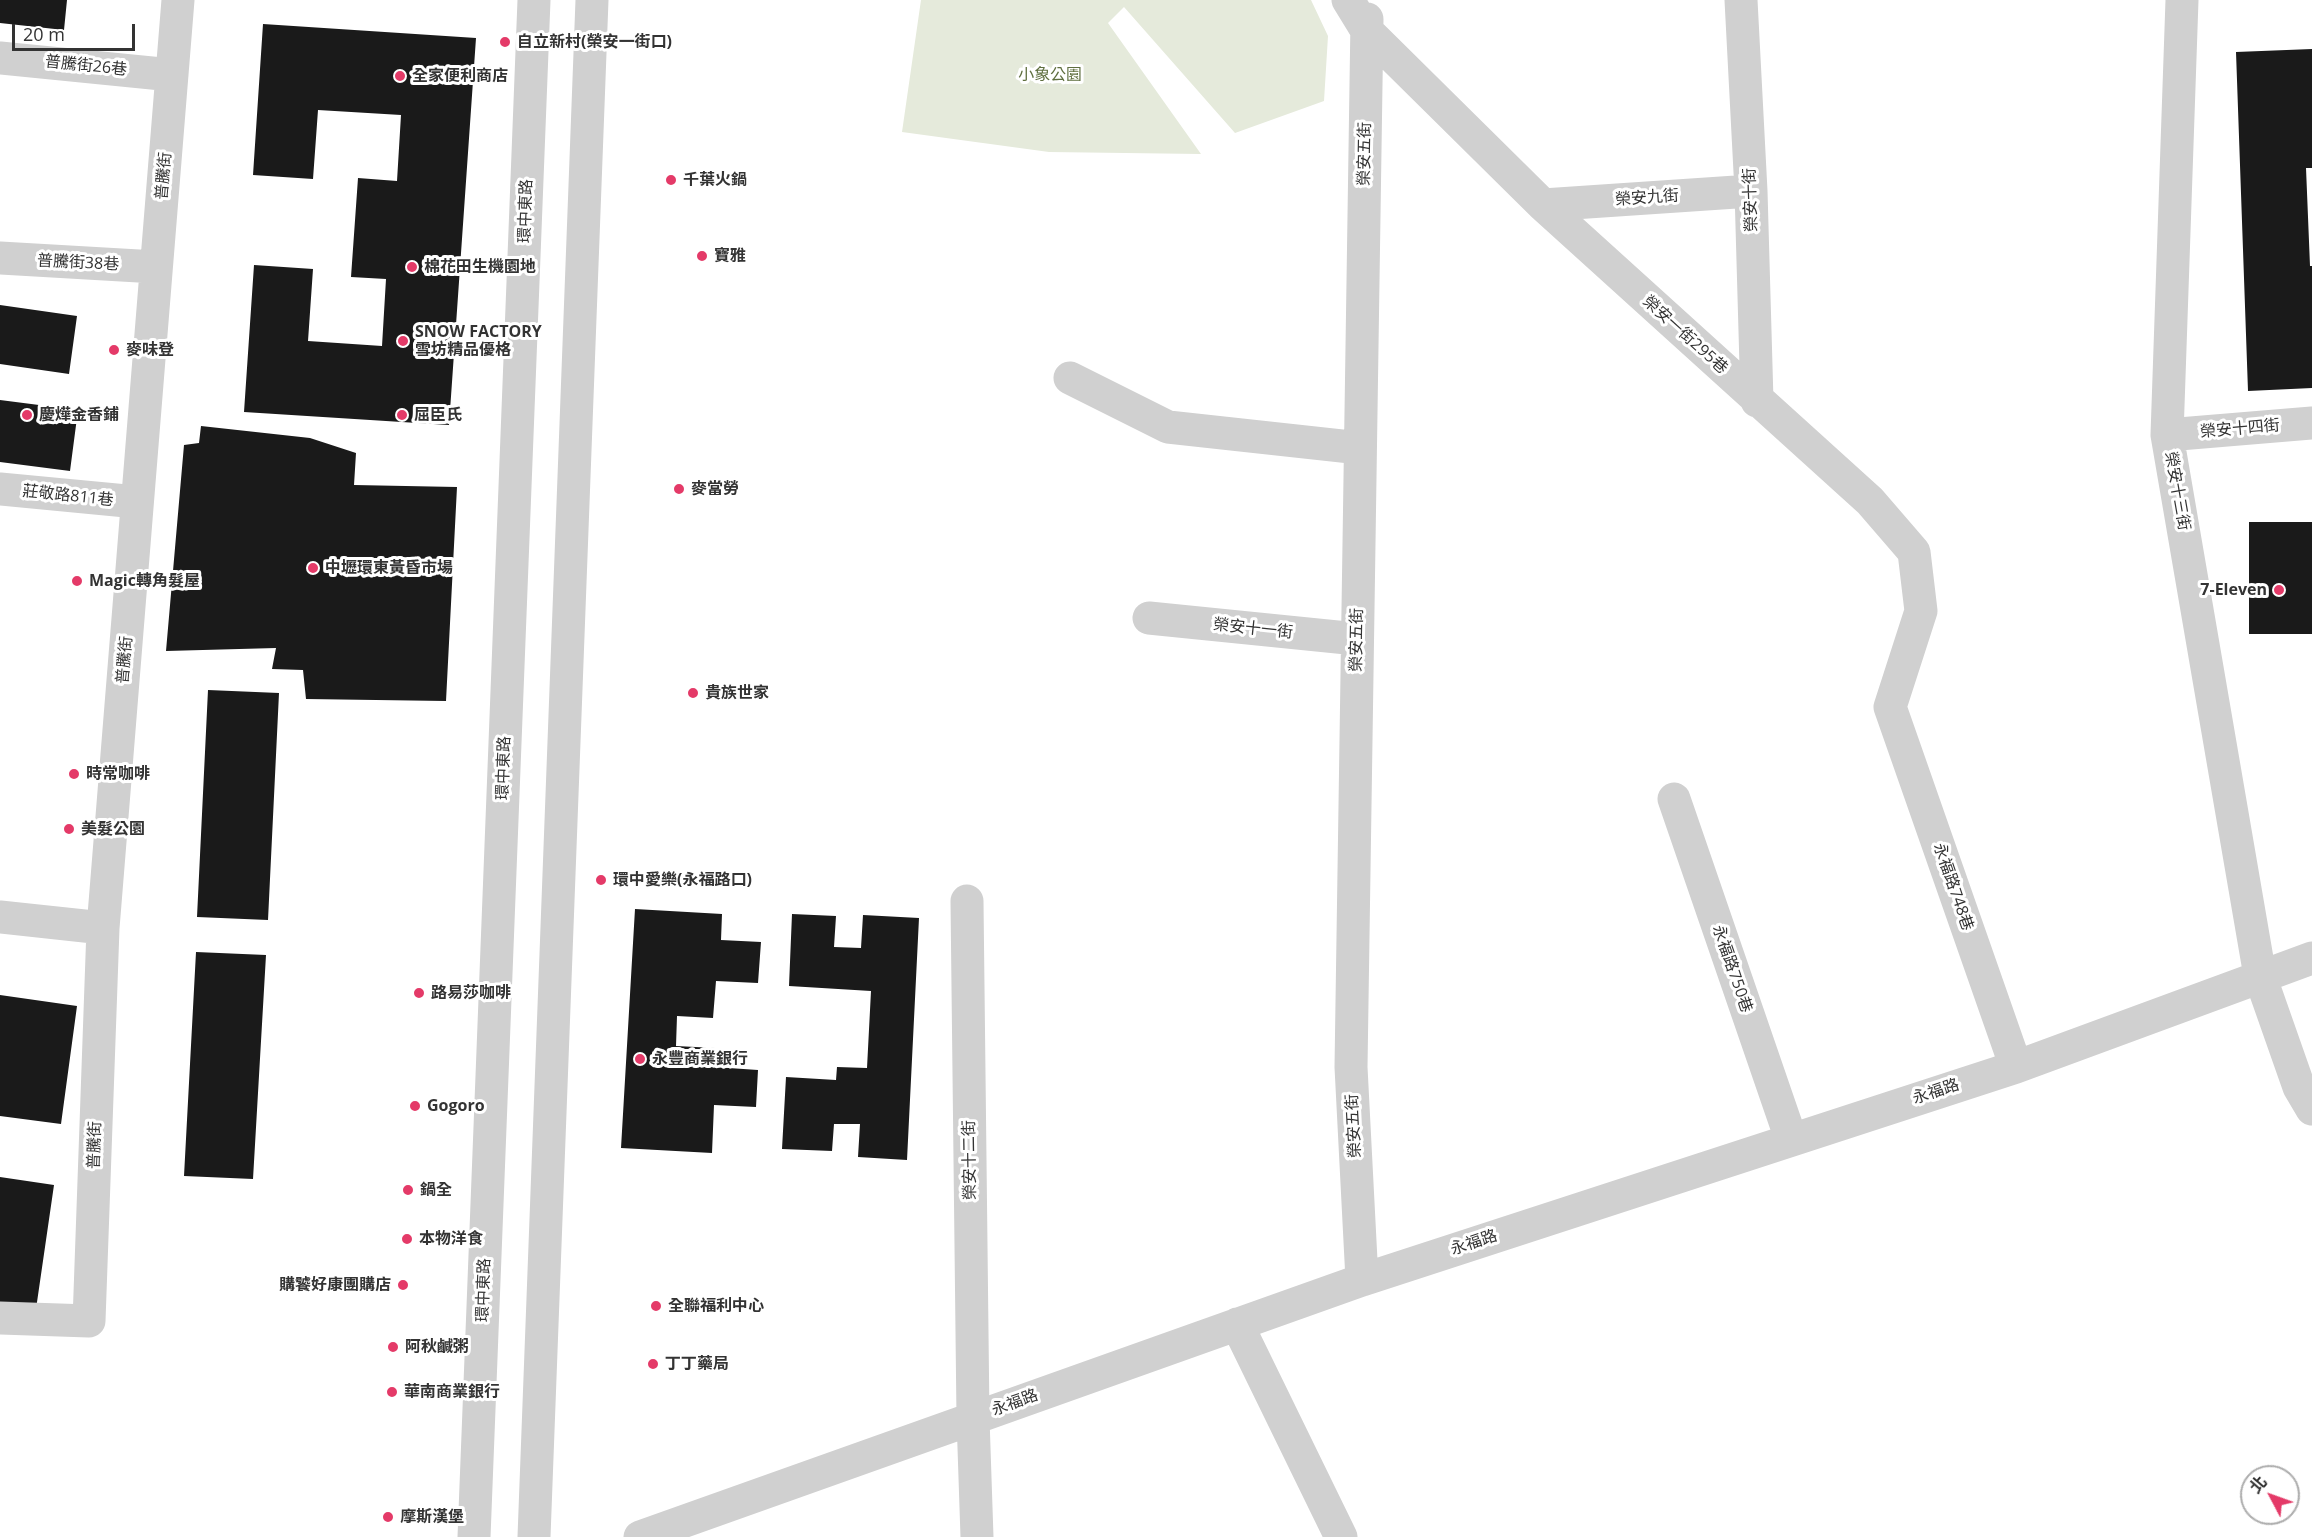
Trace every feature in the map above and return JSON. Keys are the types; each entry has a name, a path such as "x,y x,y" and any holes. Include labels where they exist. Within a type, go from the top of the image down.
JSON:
{"street":[{"name":"普騰街","path":"0,1318 88,1321 103,928 178,0"},
{"name":"環中東路","path":"474,1537 534,0"},
{"path":"534,1537 592,0"},
{"name":"榮安一街295巷","path":"1348,0 1367,16 1544,205 1757,401 1870,501 1914,552 1921,610 1890,707"},
{"name":"榮安十街","path":"1742,0 1751,191 1757,401"},
{"name":"榮安十三街","path":"2182,0 2168,435 2260,976 2299,1087 2312,1109"},
{"name":"榮安五街","path":"1362,1280 1351,1067 1367,16"},
{"name":"普騰街26巷","path":"0,58 172,75"},
{"name":"榮安九街","path":"1544,205 1751,191"},
{"name":"普騰街38巷","path":"0,258 156,267"},
{"path":"1070,378 1168,427 1360,448"},
{"name":"榮安十四街","path":"2168,435 2312,423"},
{"name":"莊敬路811巷","path":"0,489 137,502"},
{"name":"榮安十一街","path":"1149,618 1357,639"},
{"name":"永福路748巷","path":"1890,707 2016,1066"},
{"name":"永福路750巷","path":"1674,799 1791,1139"},
{"name":"榮安十二街","path":"967,902 973,1418 977,1537"},
{"path":"0,917 103,928"},
{"name":"永福路","path":"640,1537 1362,1280 2016,1066 2312,958"},
{"path":"1237,1324 1341,1537"}],"green space":[{"name":"小象公園","path":"921,0 1311,0 1328,36 1324,101 1235,133 1124,7 1108,23 1201,154 1049,152 902,132"}],"building":[{"path":"0,0 67,0 64,30 0,23"},
{"path":"263,24 476,38 449,425 244,412 254,265 313,269 308,341 382,346 386,279 351,277 358,178 397,181 401,115 318,110 313,179 253,175"},
{"path":"2312,49 2312,168 2306,168 2310,266 2312,266 2312,388 2248,391 2236,52"},
{"path":"0,305 77,316 69,374 0,364"},
{"path":"0,400 78,410 70,471 0,462"},
{"name":"中壢環東黃昏市場","path":"201,426 310,438 356,453 354,485 457,487 446,701 306,699 303,670 272,669 276,648 166,651 184,445 199,443"},
{"path":"2249,522 2312,522 2312,634 2249,634"},
{"path":"208,690 279,693 268,920 197,917"},
{"path":"635,909 722,914 721,940 761,942 758,983 716,981 713,1018 677,1016 676,1046 715,1048 714,1067 758,1070 756,1107 714,1105 712,1153 621,1148"},
{"path":"792,914 836,916 834,947 861,948 863,915 919,918 907,1160 858,1157 860,1124 834,1124 832,1151 782,1149 786,1077 836,1080 837,1067 867,1068 871,991 789,986"},
{"path":"196,952 266,955 253,1179 184,1176"},
{"path":"0,995 77,1006 61,1124 0,1116"},
{"path":"0,1177 54,1185 36,1309 0,1304"}],"place":[{"name":"自立新村(榮安一街口)","path":"505,42"},
{"name":"全家便利商店","path":"400,76"},
{"name":"千葉火鍋","path":"671,180"},
{"name":"寶雅","path":"702,256"},
{"name":"棉花田生機園地","path":"412,267"},
{"name":"SNOW FACTORY 雪坊精品優格","path":"403,341"},
{"name":"麥味登","path":"114,350"},
{"name":"慶燁金香鋪","path":"27,415"},
{"name":"屈臣氏","path":"402,415"},
{"name":"麥當勞","path":"679,489"},
{"name":"中壢環東黃昏市場","path":"313,568"},
{"name":"Magic轉角髮屋","path":"77,581"},
{"name":"7-Eleven","path":"2279,590"},
{"name":"貴族世家","path":"693,693"},
{"name":"時常咖啡","path":"74,774"},
{"name":"美髮公園","path":"69,829"},
{"name":"環中愛樂(永福路口)","path":"601,880"},
{"name":"路易莎咖啡","path":"419,993"},
{"name":"永豐商業銀行","path":"640,1059"},
{"name":"Gogoro","path":"415,1106"},
{"name":"鍋全","path":"408,1190"},
{"name":"本物洋食","path":"407,1239"},
{"name":"購饕好康團購店","path":"403,1285"},
{"name":"全聯福利中心","path":"656,1306"},
{"name":"阿秋鹹粥","path":"393,1347"},
{"name":"丁丁藥局","path":"653,1364"},
{"name":"華南商業銀行","path":"392,1392"},
{"name":"摩斯漢堡","path":"388,1517"}]}
